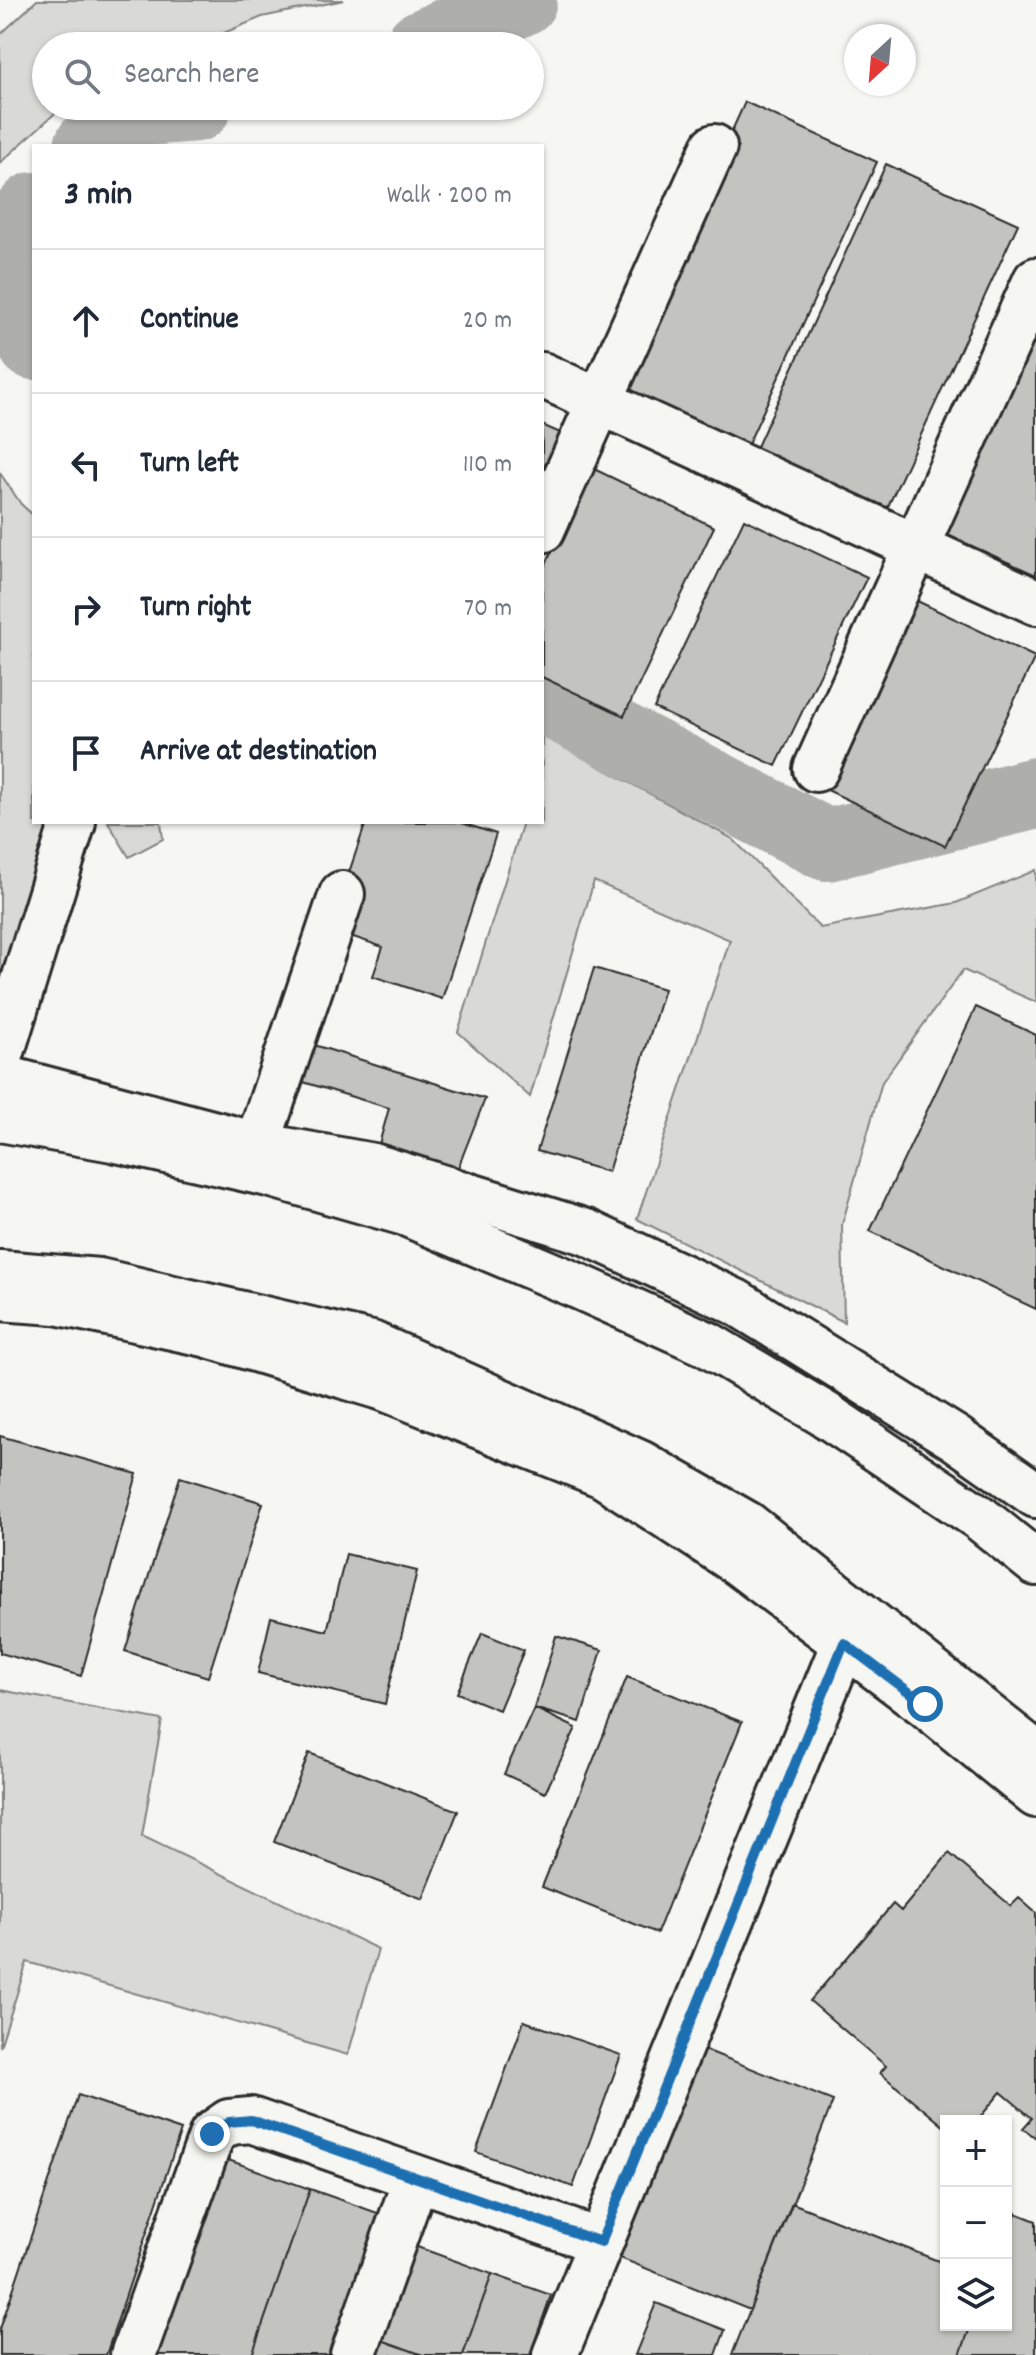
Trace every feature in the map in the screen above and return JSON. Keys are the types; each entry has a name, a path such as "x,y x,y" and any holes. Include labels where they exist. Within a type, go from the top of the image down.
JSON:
{"main road":[{"path":"544,526 714,147"},
{"path":"816,769 1036,280"},
{"path":"544,376 1036,602"},
{"path":"0,1058 72,824"},
{"path":"257,1145 342,894"},
{"path":"0,1077 257,1145 373,1166 586,1232 736,1302 955,1438 1036,1495"},
{"path":"0,1119 113,1139 269,1174 375,1204 405,1213 580,1287 707,1344 826,1415 980,1518 1036,1563"},
{"path":"0,1273 99,1281 372,1344 640,1463 747,1524 1036,1754"},
{"path":"0,1298 56,1302 205,1334 384,1388 603,1475 737,1562 925,1704 1036,1795"},
{"path":"555,2355 844,1643"},
{"path":"133,2355 212,2134 229,2122 251,2120 601,2242"},
{"path":"353,2355 416,2178"}],"shaded area":[{"path":"37,0 344,0 262,17 226,32 32,32 32,120 48,120 0,163 0,35"},
{"path":"0,473 21,504 32,514 32,824 91,824 0,977"},
{"path":"544,736 733,839 820,928 956,903 1036,870 1036,1002 963,970 882,1082 842,1225 844,1322 637,1219 730,940 594,881 530,1097 458,1032 522,824 544,824"},
{"path":"109,824 161,824 163,839 129,857"},
{"path":"0,1690 162,1720 142,1836 378,1949 348,2055 27,1962 0,2047"}],"building":[{"path":"745,102 877,162 745,451 613,391"},
{"path":"886,164 1018,224 885,513 754,453"},
{"path":"1036,298 1036,575 932,528"},
{"path":"544,426 565,435 544,479"},
{"path":"592,468 714,527 624,716 544,678 544,568"},
{"path":"744,519 867,577 776,766 654,708"},
{"path":"913,599 1035,657 945,846 823,788"},
{"path":"365,824 465,824 496,834 442,999 373,976 383,947 330,929"},
{"path":"594,968 664,989 608,1172 537,1151"},
{"path":"976,1007 1036,1035 1036,1309 870,1231"},
{"path":"311,1044 485,1099 450,1188 373,1166 389,1108 300,1081"},
{"path":"0,1436 137,1474 81,1676 0,1653"},
{"path":"180,1477 263,1503 208,1677 125,1651"},
{"path":"346,1554 417,1571 385,1704 258,1673 271,1617 327,1631"},
{"path":"482,1633 524,1650 499,1710 457,1693"},
{"path":"556,1636 602,1650 580,1722 534,1708"},
{"path":"627,1677 742,1722 657,1933 542,1887"},
{"path":"534,1708 576,1728 545,1793 504,1774"},
{"path":"309,1753 458,1811 423,1899 274,1842"},
{"path":"949,1853 1011,1906 1019,1898 1036,1913 1036,2138 1023,2128 1032,2118 1001,2092 982,2115 940,2115 940,2123 880,2073 886,2066 810,2001 893,1904 901,1911"},
{"path":"524,2021 621,2055 573,2187 476,2152"},
{"path":"698,2047 833,2101 750,2310 615,2256"},
{"path":"78,2095 181,2130 106,2355 0,2355 0,2329"},
{"path":"217,2156 310,2189 252,2355 147,2355"},
{"path":"310,2189 389,2217 340,2355 252,2355"},
{"path":"792,2203 940,2262 940,2331 969,2331 960,2355 732,2355"},
{"path":"1016,2213 1036,2221 1036,2355 960,2355 969,2331 1012,2331 1012,2223"},
{"path":"409,2244 492,2274 463,2355 423,2355 376,2338"},
{"path":"492,2274 551,2295 530,2355 463,2355"},
{"path":"656,2303 725,2330 716,2355 635,2355"},
{"path":"376,2338 423,2355 370,2355"}],"waterway":[{"path":"451,32 521,0"},
{"path":"92,144 113,120"},
{"path":"0,246 32,210"},
{"path":"0,274 32,340"},
{"path":"544,698 827,845 1036,793"}],"route":[{"path":"212,2134 229,2122 251,2120 601,2242 844,1643 925,1704"}]}
